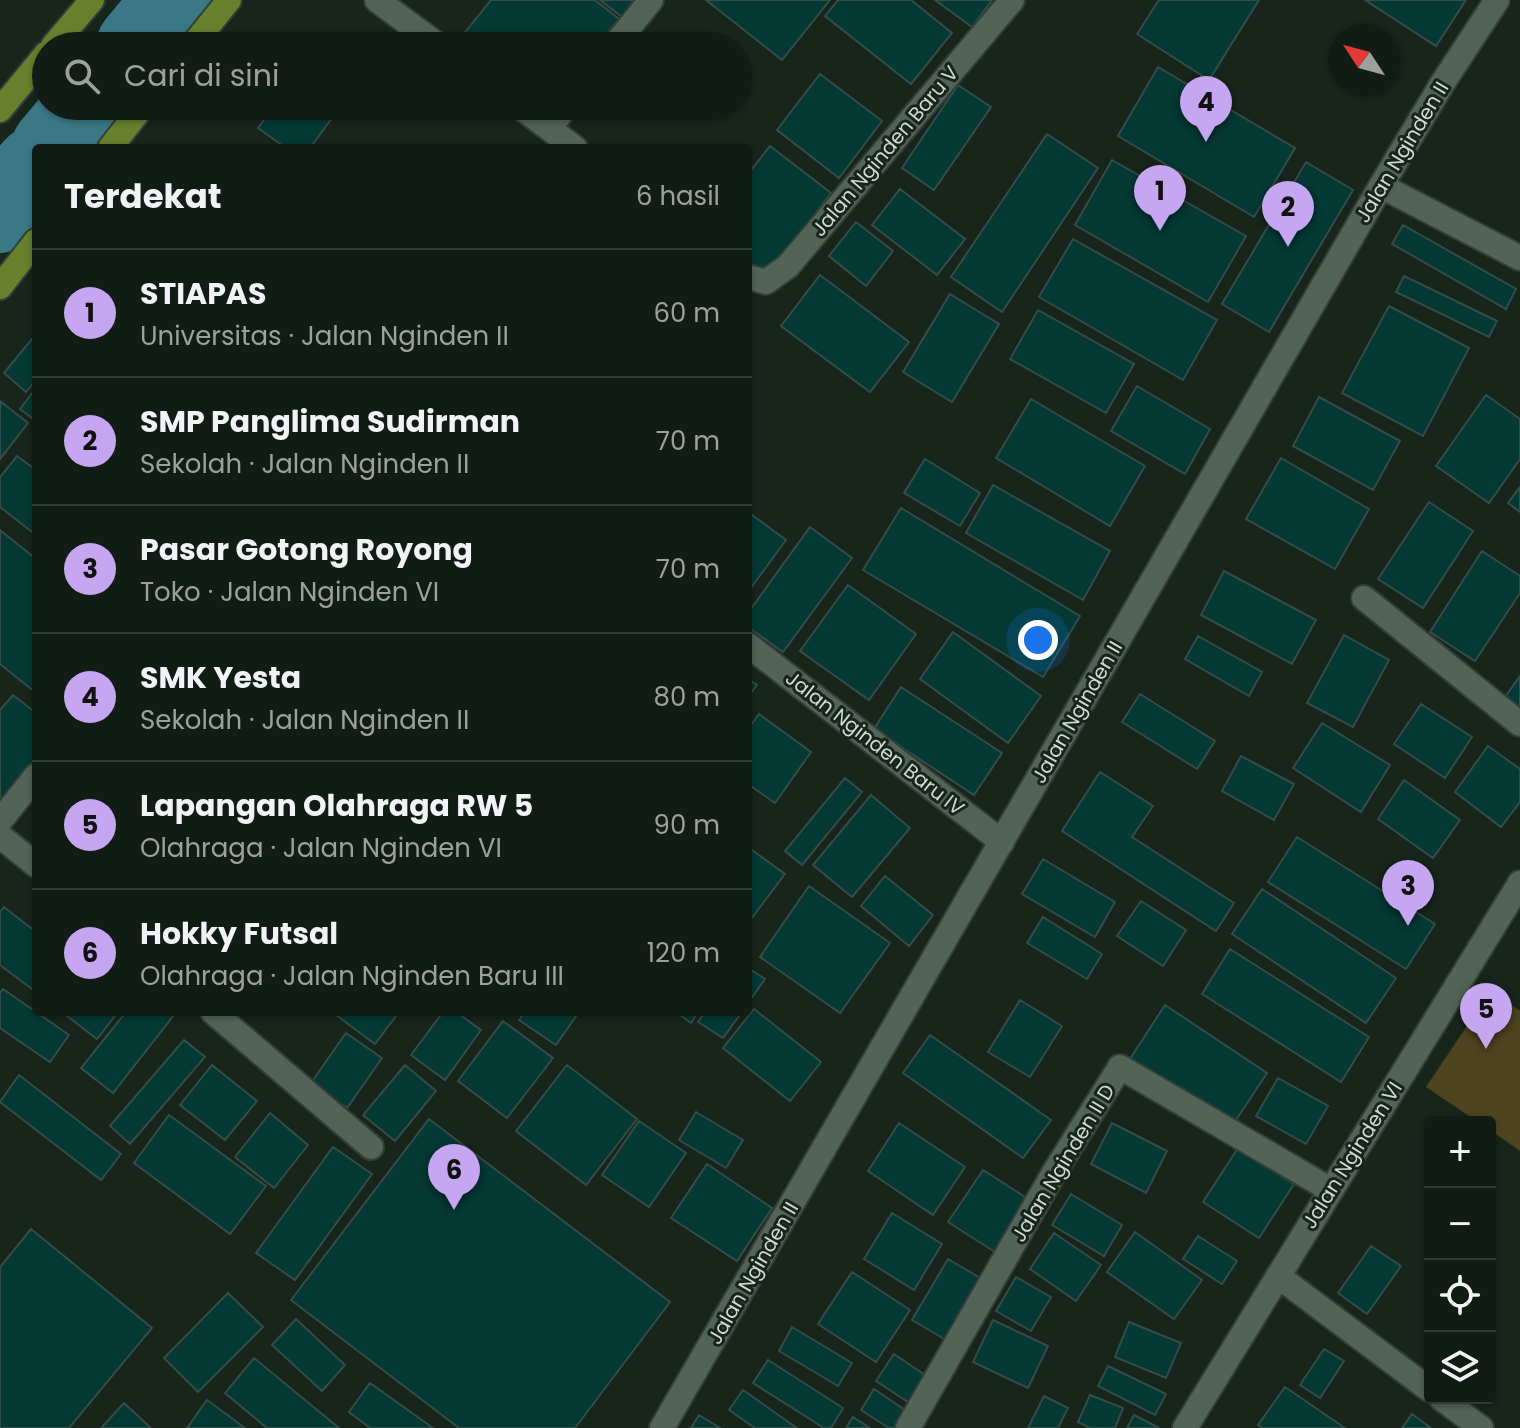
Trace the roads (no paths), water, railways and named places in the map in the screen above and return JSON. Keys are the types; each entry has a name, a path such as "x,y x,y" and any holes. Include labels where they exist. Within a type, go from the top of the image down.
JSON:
{"main road":[{"path":"65,32 92,0"},
{"path":"203,32 229,0"},
{"path":"0,110 32,71"},
{"path":"113,144 132,120"},
{"path":"0,287 32,246"}],"street":[{"path":"377,0 420,32"},
{"path":"625,32 651,0"},
{"name":"Jalan Nginden Baru V","path":"752,278 766,282 788,266 1012,0"},
{"name":"Jalan Nginden II","path":"662,1428 1381,186 1497,0"},
{"path":"538,120 570,144"},
{"path":"549,128 556,120"},
{"path":"1381,186 1520,258"},
{"path":"1364,598 1520,724"},
{"name":"Jalan Nginden Baru IV","path":"752,648 1002,842"},
{"path":"0,821 32,781"},
{"path":"0,836 32,862"},
{"name":"Jalan Nginden VI","path":"1185,1428 1520,883"},
{"path":"229,1017 371,1147"},
{"name":"Jalan Nginden II D","path":"908,1428 1055,1171 1120,1067 1331,1190"},
{"path":"1278,1276 1424,1386"},
{"path":"1449,1404 1481,1428"}],"waterway":[{"path":"150,32 176,0"},
{"path":"56,144 76,120"},
{"path":"0,211 32,173"}],"place":[{"name":"SMK Yesta","path":"1206,142"},
{"name":"STIAPAS","path":"1160,231"},
{"name":"SMP Panglima Sudirman","path":"1288,247"},
{"name":"Pasar Gotong Royong","path":"1408,926"},
{"name":"Lapangan Olahraga RW 5","path":"1486,1049"},
{"name":"Hokky Futsal","path":"454,1210"}]}
